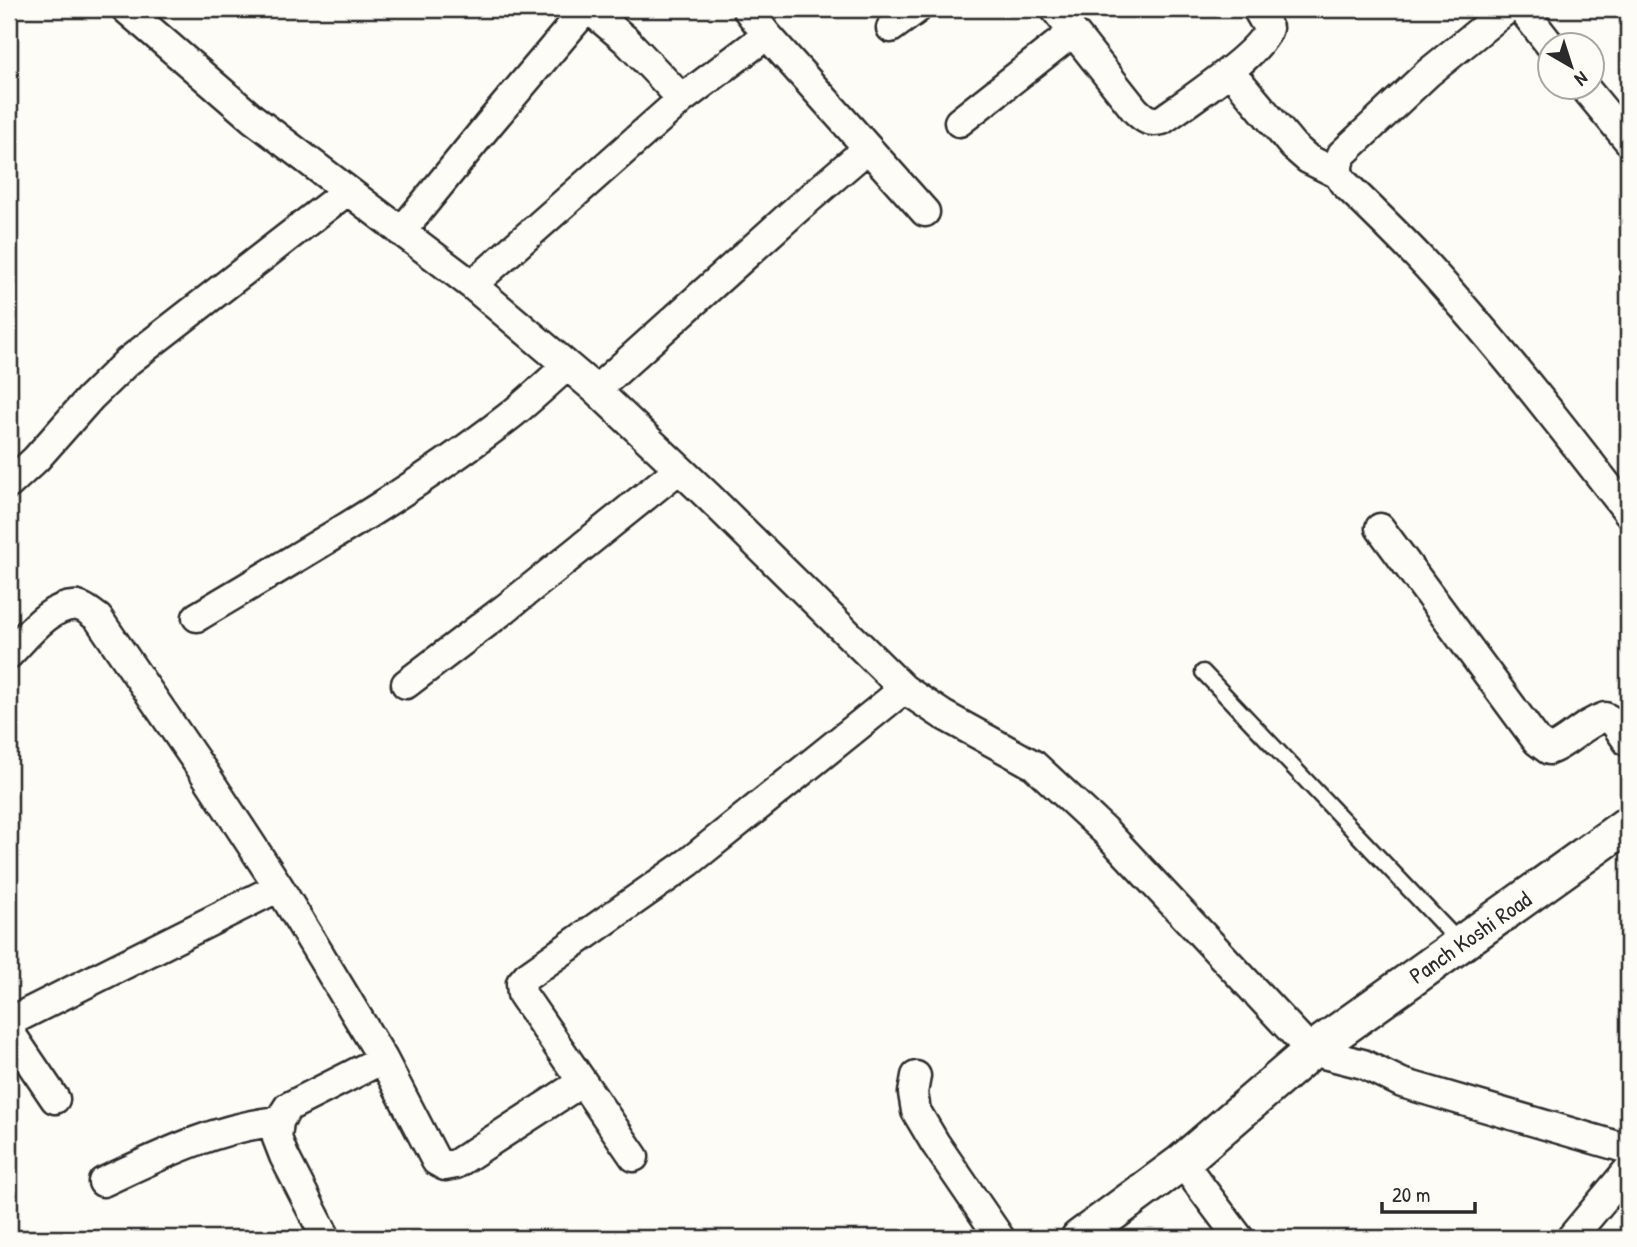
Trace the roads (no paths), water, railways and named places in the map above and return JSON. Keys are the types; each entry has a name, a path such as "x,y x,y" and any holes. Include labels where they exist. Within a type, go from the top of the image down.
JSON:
{"street":[{"path":"126,9 252,118 472,285 596,390 904,689 943,715 1034,765 1107,833 1311,1051 1363,1064 1402,1083 1628,1149"},
{"path":"401,232 587,9 625,40 682,99"},
{"path":"747,9 767,35 925,212"},
{"path":"891,28 917,9"},
{"path":"1055,9 1135,110 1143,119 1154,122 1162,120 1230,71 1266,37 1268,28 1257,9"},
{"path":"1338,174 1337,164 1342,154 1428,73 1507,9"},
{"path":"1522,9 1540,32"},
{"path":"959,122 1073,32"},
{"path":"472,285 682,99 767,35"},
{"path":"1230,71 1293,146 1308,159 1338,174 1424,263 1545,404 1628,512"},
{"path":"1597,102 1628,140"},
{"path":"596,390 868,148"},
{"path":"9,484 127,362 347,191"},
{"path":"197,617 360,519 441,466 508,417 567,366"},
{"path":"406,684 506,608 679,469"},
{"path":"1380,528 1537,741 1549,750 1592,721 1605,717 1614,722 1628,742"},
{"path":"9,653 47,615 66,607 80,606 98,618 279,887 383,1059 436,1161 445,1167 456,1164 582,1082"},
{"path":"634,1157 522,994 521,983 538,968 689,862 904,689"},
{"name":"Panch Koshi Road","path":"1079,1238 1182,1162 1311,1051 1628,824"},
{"path":"9,1022 279,887"},
{"path":"9,1031 55,1099"},
{"path":"326,1238 284,1156 277,1138 279,1121 288,1107 383,1059"},
{"path":"916,1076 913,1094 916,1111 1000,1238"},
{"path":"103,1182 203,1137 254,1124 279,1121"},
{"path":"1182,1162 1239,1238"},
{"path":"1570,1238 1628,1170"}],"lane":[{"path":"1203,672 1461,944"}]}
